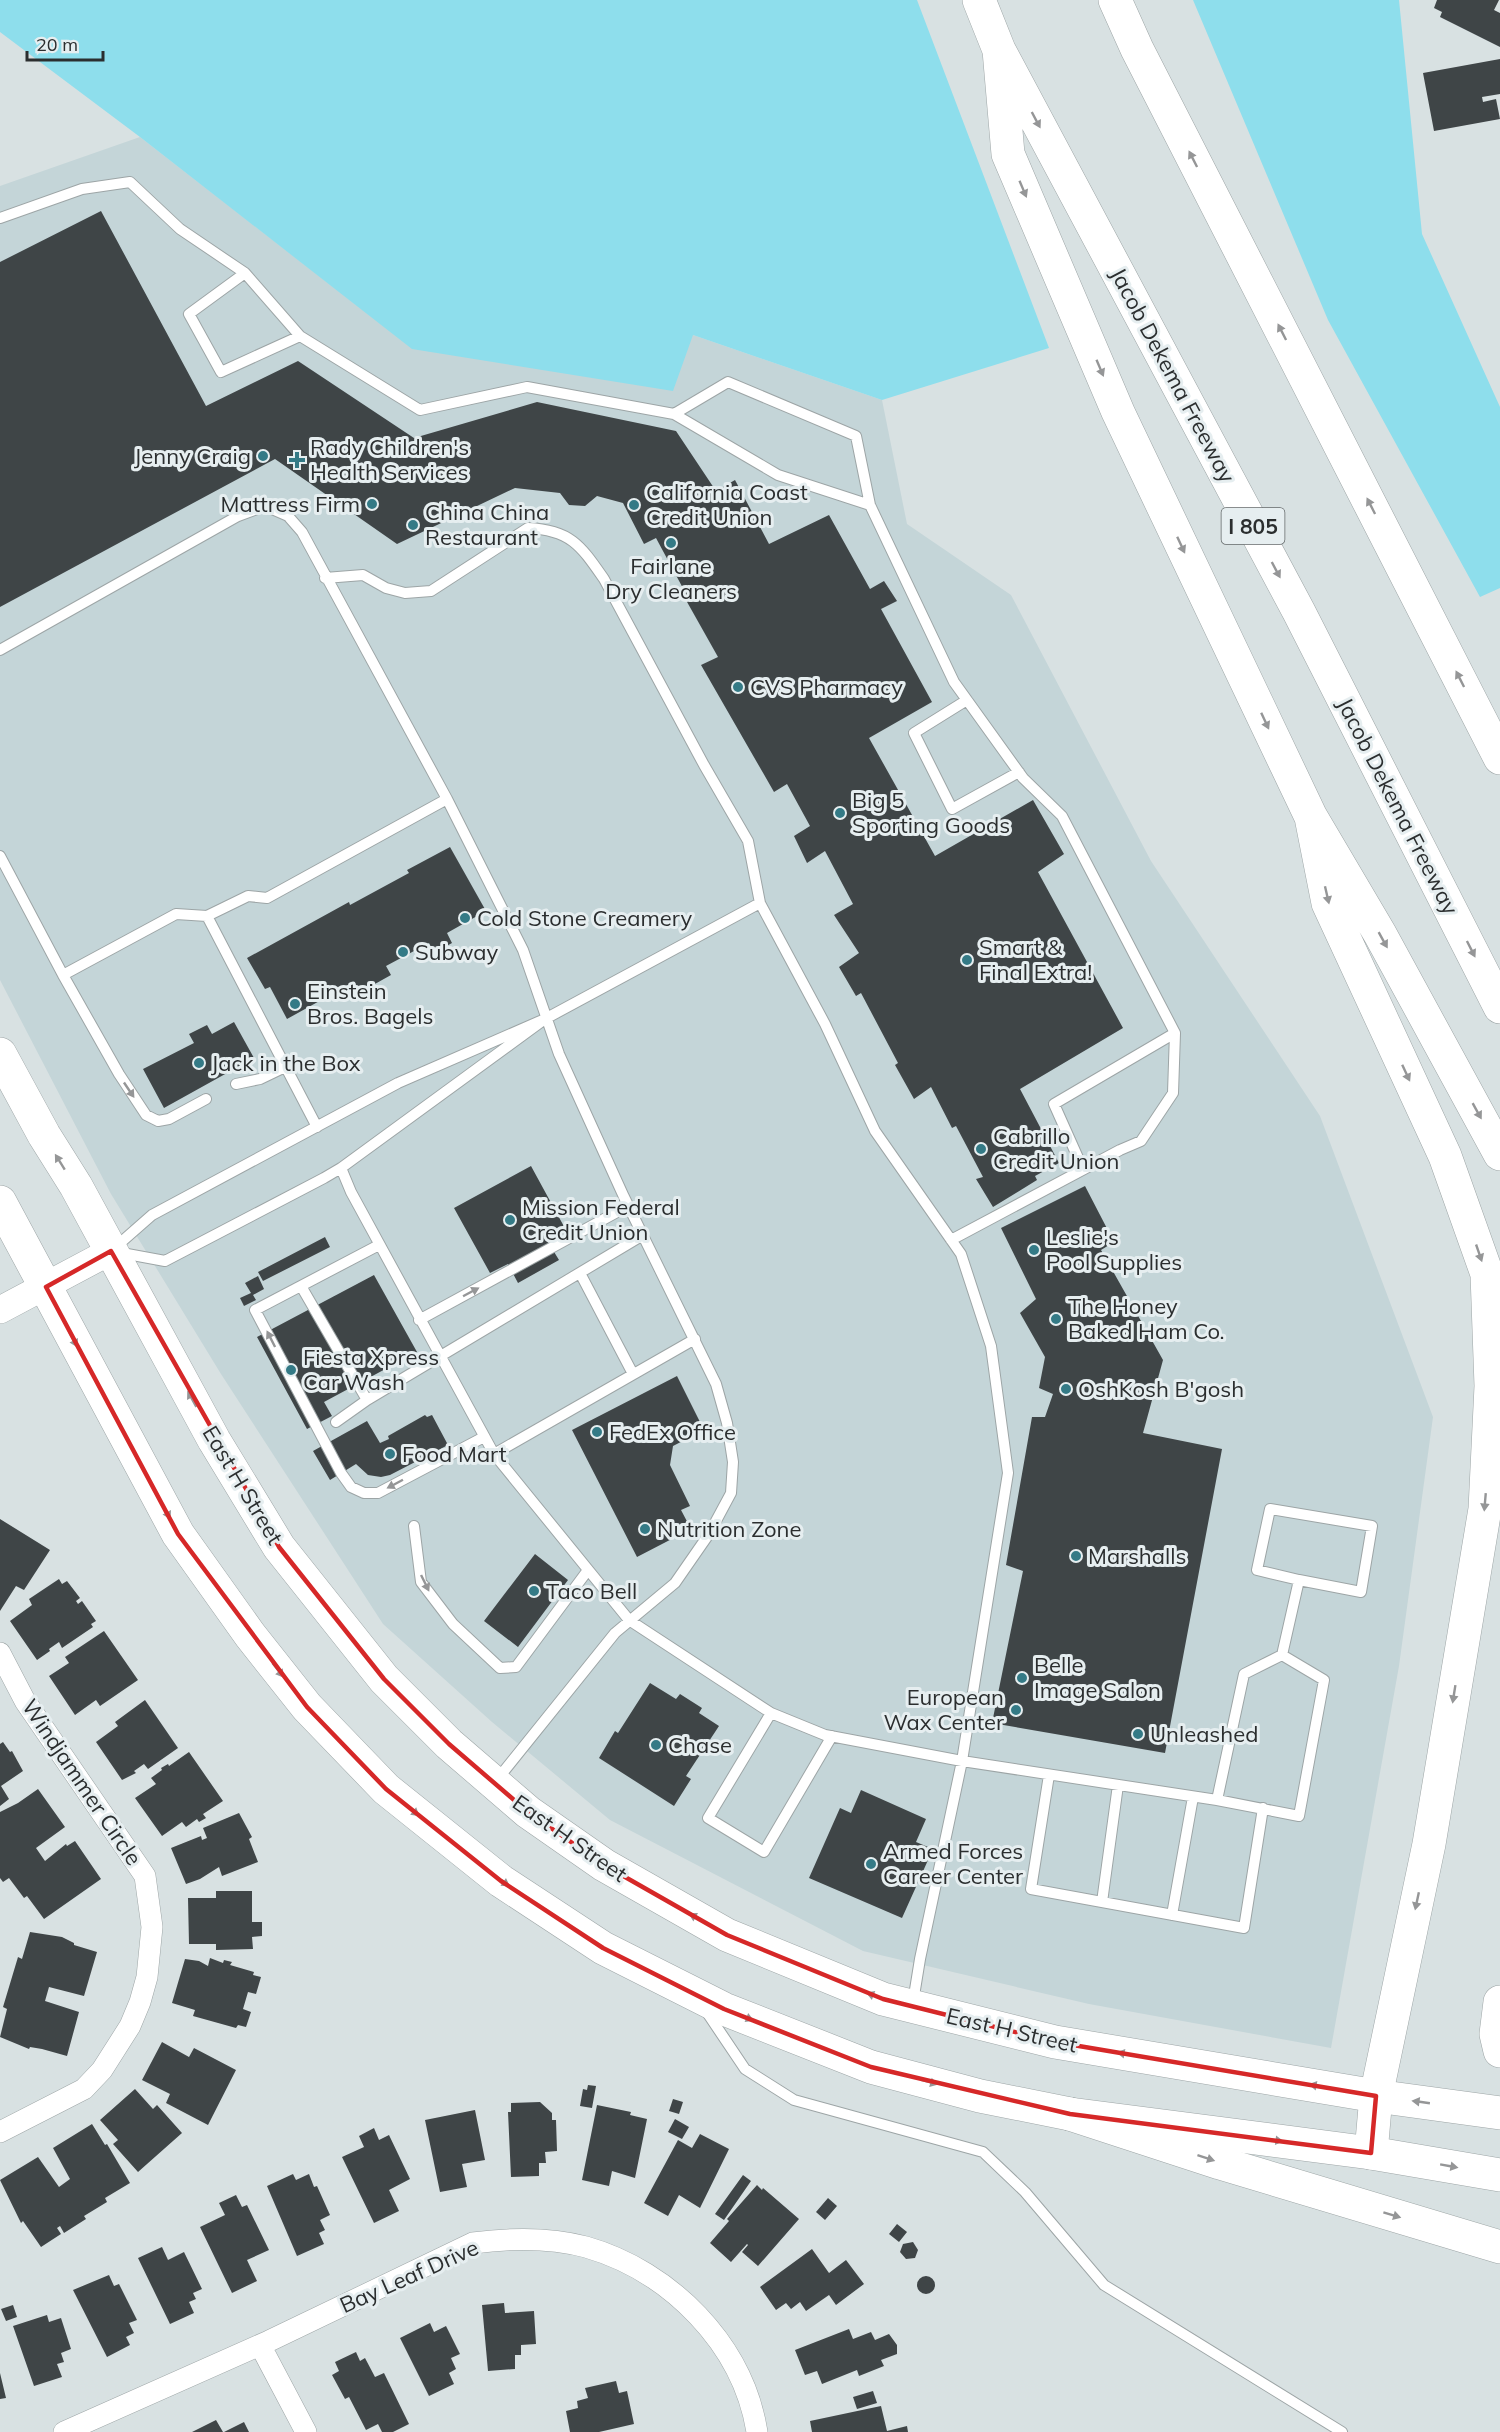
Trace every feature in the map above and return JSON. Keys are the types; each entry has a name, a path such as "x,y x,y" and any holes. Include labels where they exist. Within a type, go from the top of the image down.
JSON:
{"main road":[{"name":"Jacob Dekema Freeway","path":"979,0 999,50 1299,612 1500,1007"},
{"path":"1116,0 1143,60 1496,747"},
{"path":"999,50 1008,154 1119,412 1311,817 1380,934 1500,1154"},
{"path":"1311,817 1328,903 1445,1156 1486,1274 1491,1386 1485,1509 1429,1844 1376,2096 1371,2153"},
{"name":"East H Street","path":"0,1054 214,1440 279,1547 384,1679 449,1744 528,1812 603,1865 727,1935 883,1999 1055,2042 1376,2096 1500,2113"},
{"path":"0,1202 178,1533 250,1635 307,1707 386,1789 501,1881 603,1948 724,2009 871,2067 980,2096 1070,2114 1371,2153 1500,2175"},
{"path":"1500,2002 1496,2034 1500,2051"},
{"path":"1070,2114 1220,2163 1500,2247"}],"street":[{"path":"0,1310 111,1251"},
{"name":"Windjammer Circle","path":"0,1653 26,1701 145,1876 152,1927 147,1977 140,2002 126,2034 102,2070 84,2089 0,2132"},
{"name":"Bay Leaf Drive","path":"64,2432 260,2345 473,2243 501,2239 557,2241 585,2247 631,2264 662,2283 705,2323 728,2355 748,2400 757,2432"},
{"path":"260,2345 306,2432"}],"lane":[{"path":"0,218 82,189 130,182 180,229 245,273 300,336 420,410 527,387 674,414 778,475 870,505"},
{"path":"245,273 189,314 221,372 300,336"},
{"path":"674,414 729,382 856,436 870,505 954,682 1019,772 1062,816 1175,1034 1173,1093 1141,1141 1083,1169 951,1240"},
{"path":"0,650 238,516 265,506 288,516 302,532 447,799 523,950 545,1019 562,1062 628,1206 716,1383 727,1424 733,1462 731,1493 709,1534 675,1583 615,1633 494,1783"},
{"path":"325,578 363,575 387,588 405,593 431,591 528,528 546,529 567,536 587,554 604,579 704,765 748,841 760,903 825,1024 875,1131 961,1254 991,1346 1008,1473 962,1761 920,1959 913,2006"},
{"path":"967,700 914,733 952,809 1019,772"},
{"path":"63,975 176,914 207,916 248,896 267,898 447,799"},
{"path":"0,856 63,975 119,1074 146,1115 158,1121 169,1119 206,1099"},
{"path":"111,1251 152,1215 398,1083 545,1019 760,903"},
{"path":"207,916 317,1128"},
{"path":"111,1251 165,1261 341,1167 545,1019"},
{"path":"1083,1169 1054,1104 1175,1034"},
{"path":"236,1084 260,1078 285,1067"},
{"path":"341,1167 351,1192 379,1245 494,1454 629,1620 771,1713 832,1736 962,1761 1217,1800 1299,1816 1324,1680 1282,1655"},
{"path":"419,1320 628,1206"},
{"path":"336,1422 367,1400 643,1235"},
{"path":"379,1245 255,1310 325,1444 351,1487 364,1493 378,1493 484,1437"},
{"path":"580,1273 633,1374"},
{"path":"301,1286 367,1400"},
{"path":"494,1454 695,1339"},
{"path":"1270,1509 1372,1526 1361,1592 1299,1580 1257,1569 1270,1509"},
{"path":"414,1526 421,1581 453,1624 500,1668 516,1667 588,1570"},
{"path":"1282,1655 1299,1580"},
{"path":"1217,1800 1244,1674 1282,1655"},
{"path":"771,1713 708,1818 764,1852 832,1736"},
{"path":"1049,1774 1031,1889 1244,1928 1263,1808"},
{"path":"1102,1902 1118,1785"},
{"path":"1172,1915 1193,1797"},
{"path":"694,1994 745,2069 794,2100 983,2152 1025,2192 1104,2285 1342,2432"}],"highlighted area":[{"path":"111,1251 279,1547 384,1679 449,1744 528,1812 604,1865 727,1935 883,1999 1055,2042 1376,2096 1371,2153 1070,2114 871,2067 724,2009 603,1948 501,1881 386,1789 307,1707 178,1534 46,1287"}],"shaded area":[{"path":"0,0 917,0 1049,348 882,400 693,335 673,391 412,349 140,137 0,32"},
{"path":"1193,0 1399,0 1422,234 1500,407 1500,588 1480,597 1328,320"},
{"path":"140,137 413,349 693,335 882,400 907,524 1011,595 1151,861 1320,1116 1433,1417 1399,1666 1331,2048 1089,2004 863,1951 610,1820 492,1722 383,1624 221,1374 111,1194 0,980 0,186"}],"building":[{"path":"1437,0 1499,0 1494,10 1500,13 1500,47 1440,17 1442,12 1434,8"},
{"path":"1500,59 1500,94 1482,97 1483,102 1496,99 1500,119 1434,131 1423,73"},
{"path":"101,211 206,406 298,361 414,438 537,402 676,431 716,491 735,480 769,544 829,515 870,589 884,581 897,601 881,609 932,702 869,738 935,856 1033,800 1064,854 1038,872 1123,1028 1020,1089 1059,1163 1035,1176 1037,1180 993,1207 976,1179 983,1177 956,1126 952,1128 931,1087 914,1099 861,993 856,996 839,967 859,953 834,915 853,904 825,851 807,863 794,836 810,826 787,784 774,792 701,665 718,657 682,593 685,592 656,538 644,544 623,503 597,496 585,506 569,505 560,493 515,488 397,544 275,459 0,607 0,262"},
{"path":"450,847 486,911 447,933 452,943 434,953 429,943 386,966 391,975 357,994 352,983 287,1019 270,987 265,989 247,958 349,902 350,905 409,873 407,870"},
{"name":"Jack in the Box","path":"234,1022 254,1058 164,1108 143,1069 194,1043 189,1034 207,1025 212,1034"},
{"name":"Mission Federal Credit Union","path":"531,1166 567,1232 548,1242 559,1260 518,1283 508,1264 490,1273 454,1208"},
{"path":"1085,1186 1114,1242 1101,1250 1163,1360 1143,1433 1222,1449 1165,1753 992,1723 1023,1571 1006,1565 1032,1417 1045,1417 1053,1394 1039,1388 1045,1357 1020,1313 1036,1299 1001,1228"},
{"path":"325,1237 330,1247 263,1281 258,1272"},
{"path":"374,1275 417,1352 324,1402 332,1416 307,1429 257,1337"},
{"path":"258,1276 264,1289 253,1295 256,1300 244,1306 240,1298 251,1293 245,1283"},
{"path":"677,1376 704,1430 673,1446 670,1465 690,1506 681,1510 691,1529 637,1557 572,1430"},
{"name":"Food Mart","path":"425,1415 427,1417 432,1415 448,1445 390,1475 381,1477 368,1475 356,1464 330,1480 313,1451 367,1421 380,1443"},
{"path":"0,1519 50,1550 24,1590 16,1586 0,1611"},
{"name":"Taco Bell","path":"535,1554 568,1580 518,1647 484,1621"},
{"path":"59,1579 62,1584 67,1581 80,1598 76,1601 78,1604 82,1601 96,1621 91,1624 93,1627 62,1648 59,1642 37,1660 10,1621 32,1605 29,1599"},
{"path":"104,1631 138,1680 100,1706 96,1700 75,1715 49,1676 69,1663 65,1657"},
{"name":"Chase","path":"650,1683 676,1699 680,1694 702,1708 699,1713 719,1726 686,1776 691,1779 674,1806 599,1758 615,1731 618,1733"},
{"path":"145,1700 178,1748 148,1769 144,1764 134,1771 136,1773 122,1780 96,1742 118,1726 115,1722"},
{"path":"3,1742 10,1752 12,1751 23,1771 1,1786 9,1799 0,1806 0,1744"},
{"path":"189,1752 223,1801 203,1814 206,1818 199,1822 197,1819 186,1827 182,1822 162,1836 135,1798 156,1784 151,1778 162,1770 161,1768 168,1764 169,1766"},
{"path":"38,1789 65,1827 36,1848 45,1861 66,1844 67,1846 75,1841 101,1879 44,1919 27,1896 24,1898 9,1878 3,1882 0,1878 0,1812"},
{"name":"Armed Forces Career Center","path":"861,1790 926,1819 916,1842 933,1849 902,1918 809,1878 840,1808 851,1813"},
{"path":"239,1813 252,1837 249,1839 258,1862 222,1876 219,1867 200,1879 186,1884 171,1848 201,1836 202,1840 207,1838 203,1828"},
{"path":"216,1891 252,1891 252,1922 262,1922 262,1936 252,1937 253,1949 216,1950 216,1944 189,1944 188,1898 216,1898"},
{"path":"30,1932 62,1937 74,1945 97,1952 84,1996 49,1987 45,2001 79,2012 67,2056 42,2049 30,2047 29,2049 0,2037 7,2009 3,2007 18,1957 22,1959"},
{"path":"210,1958 223,1963 224,1960 232,1962 230,1965 254,1972 253,1975 261,1977 256,1994 248,1992 243,2009 251,2012 246,2027 238,2025 236,2028 193,2016 195,2010 172,2003 185,1959 199,1961 208,1966"},
{"path":"162,2042 189,2057 194,2048 236,2070 208,2125 166,2103 170,2094 142,2080"},
{"path":"588,2085 596,2086 592,2108 580,2106 583,2089 587,2090"},
{"path":"135,2089 153,2109 157,2105 182,2133 138,2172 113,2144 118,2140 100,2120"},
{"path":"673,2099 683,2102 679,2114 669,2111"},
{"path":"540,2102 552,2113 552,2120 556,2120 557,2151 545,2152 546,2163 539,2163 539,2176 511,2177 508,2112 511,2112 511,2103"},
{"path":"597,2105 631,2112 630,2115 647,2119 635,2178 612,2171 609,2186 582,2180"},
{"path":"475,2110 485,2160 462,2164 467,2187 440,2192 425,2120"},
{"path":"675,2119 689,2127 682,2139 668,2132"},
{"path":"92,2124 130,2183 105,2198 107,2202 84,2216 86,2219 64,2233 60,2226 57,2228 61,2234 41,2247 23,2221 21,2223 0,2180 38,2157 59,2187 70,2179 53,2148"},
{"path":"374,2128 379,2140 389,2135 410,2179 389,2190 399,2211 374,2223 342,2157 364,2147 359,2136"},
{"path":"700,2134 729,2149 700,2208 679,2195 668,2216 644,2203 678,2140 692,2148"},
{"path":"293,2174 296,2180 309,2174 330,2215 320,2220 325,2230 319,2233 324,2244 297,2256 267,2186"},
{"path":"743,2175 751,2181 724,2220 715,2214"},
{"path":"757,2185 799,2219 758,2266 742,2252 747,2244 731,2262 710,2243 729,2221 727,2219"},
{"path":"236,2195 242,2207 247,2205 269,2250 247,2260 257,2281 232,2293 200,2227 225,2215 219,2203"},
{"path":"828,2198 837,2206 825,2220 816,2212"},
{"path":"897,2224 907,2232 899,2242 889,2234"},
{"path":"913,2242 918,2250 915,2258 906,2259 900,2252 903,2244"},
{"path":"162,2247 168,2260 184,2252 202,2289 193,2293 196,2299 189,2302 194,2313 170,2324 138,2258"},
{"path":"812,2249 829,2273 846,2260 864,2284 836,2305 829,2295 806,2311 800,2302 791,2309 786,2303 776,2310 760,2287"},
{"path":"109,2275 114,2286 119,2284 137,2320 129,2323 134,2333 126,2337 130,2345 107,2357 73,2290"},
{"path":"926,2276 932,2279 935,2285 932,2291 926,2294 920,2291 917,2285 920,2279"},
{"path":"504,2303 505,2313 534,2311 536,2344 521,2345 521,2355 515,2355 515,2369 488,2371 482,2305"},
{"path":"13,2305 17,2317 6,2321 1,2309"},
{"path":"47,2315 49,2322 61,2318 71,2349 61,2353 64,2362 57,2364 62,2377 34,2386 13,2326"},
{"path":"430,2323 434,2332 446,2326 460,2354 451,2358 456,2369 449,2373 454,2384 429,2396 400,2338"},
{"path":"849,2329 853,2339 871,2332 875,2340 889,2334 897,2345 897,2354 881,2360 884,2366 859,2376 857,2370 822,2384 817,2371 805,2375 795,2350"},
{"path":"356,2352 360,2361 365,2358 375,2377 384,2373 409,2424 393,2432 382,2432 378,2424 366,2430 349,2397 345,2399 332,2375 339,2371 335,2362"},
{"path":"0,2373 6,2398 0,2399"},
{"path":"616,2381 619,2393 627,2391 634,2424 599,2432 570,2432 566,2411 578,2408 577,2401 588,2398 585,2388"},
{"path":"873,2391 877,2403 857,2409 853,2397"},
{"path":"881,2406 887,2431 907,2426 908,2432 812,2432 810,2421"},
{"path":"216,2420 223,2432 192,2432"},
{"path":"244,2422 249,2432 224,2432"}],"place":[{"name":"Jenny Craig","path":"263,456"},
{"name":"Rady Children's Health Services","path":"297,460"},
{"name":"Mattress Firm","path":"372,504"},
{"name":"California Coast Credit Union","path":"634,505"},
{"name":"China China Restaurant","path":"413,525"},
{"name":"Fairlane Dry Cleaners","path":"671,543"},
{"name":"CVS Pharmacy","path":"738,687"},
{"name":"Big 5 Sporting Goods","path":"840,813"},
{"name":"Cold Stone Creamery","path":"465,918"},
{"name":"Subway","path":"403,952"},
{"name":"Smart & Final Extra!","path":"967,960"},
{"name":"Einstein Bros. Bagels","path":"295,1004"},
{"name":"Jack in the Box","path":"199,1063"},
{"name":"Cabrillo Credit Union","path":"981,1149"},
{"name":"Mission Federal Credit Union","path":"510,1220"},
{"name":"Leslie's Pool Supplies","path":"1034,1250"},
{"name":"The Honey Baked Ham Co.","path":"1056,1319"},
{"name":"Fiesta Xpress Car Wash","path":"291,1370"},
{"name":"OshKosh B'gosh","path":"1066,1389"},
{"name":"FedEx Office","path":"597,1432"},
{"name":"Food Mart","path":"390,1454"},
{"name":"Nutrition Zone","path":"645,1529"},
{"name":"Marshalls","path":"1076,1556"},
{"name":"Taco Bell","path":"534,1591"},
{"name":"Belle Image Salon","path":"1022,1678"},
{"name":"European Wax Center","path":"1016,1710"},
{"name":"Unleashed","path":"1138,1734"},
{"name":"Chase","path":"656,1745"},
{"name":"Armed Forces Career Center","path":"871,1864"}]}
